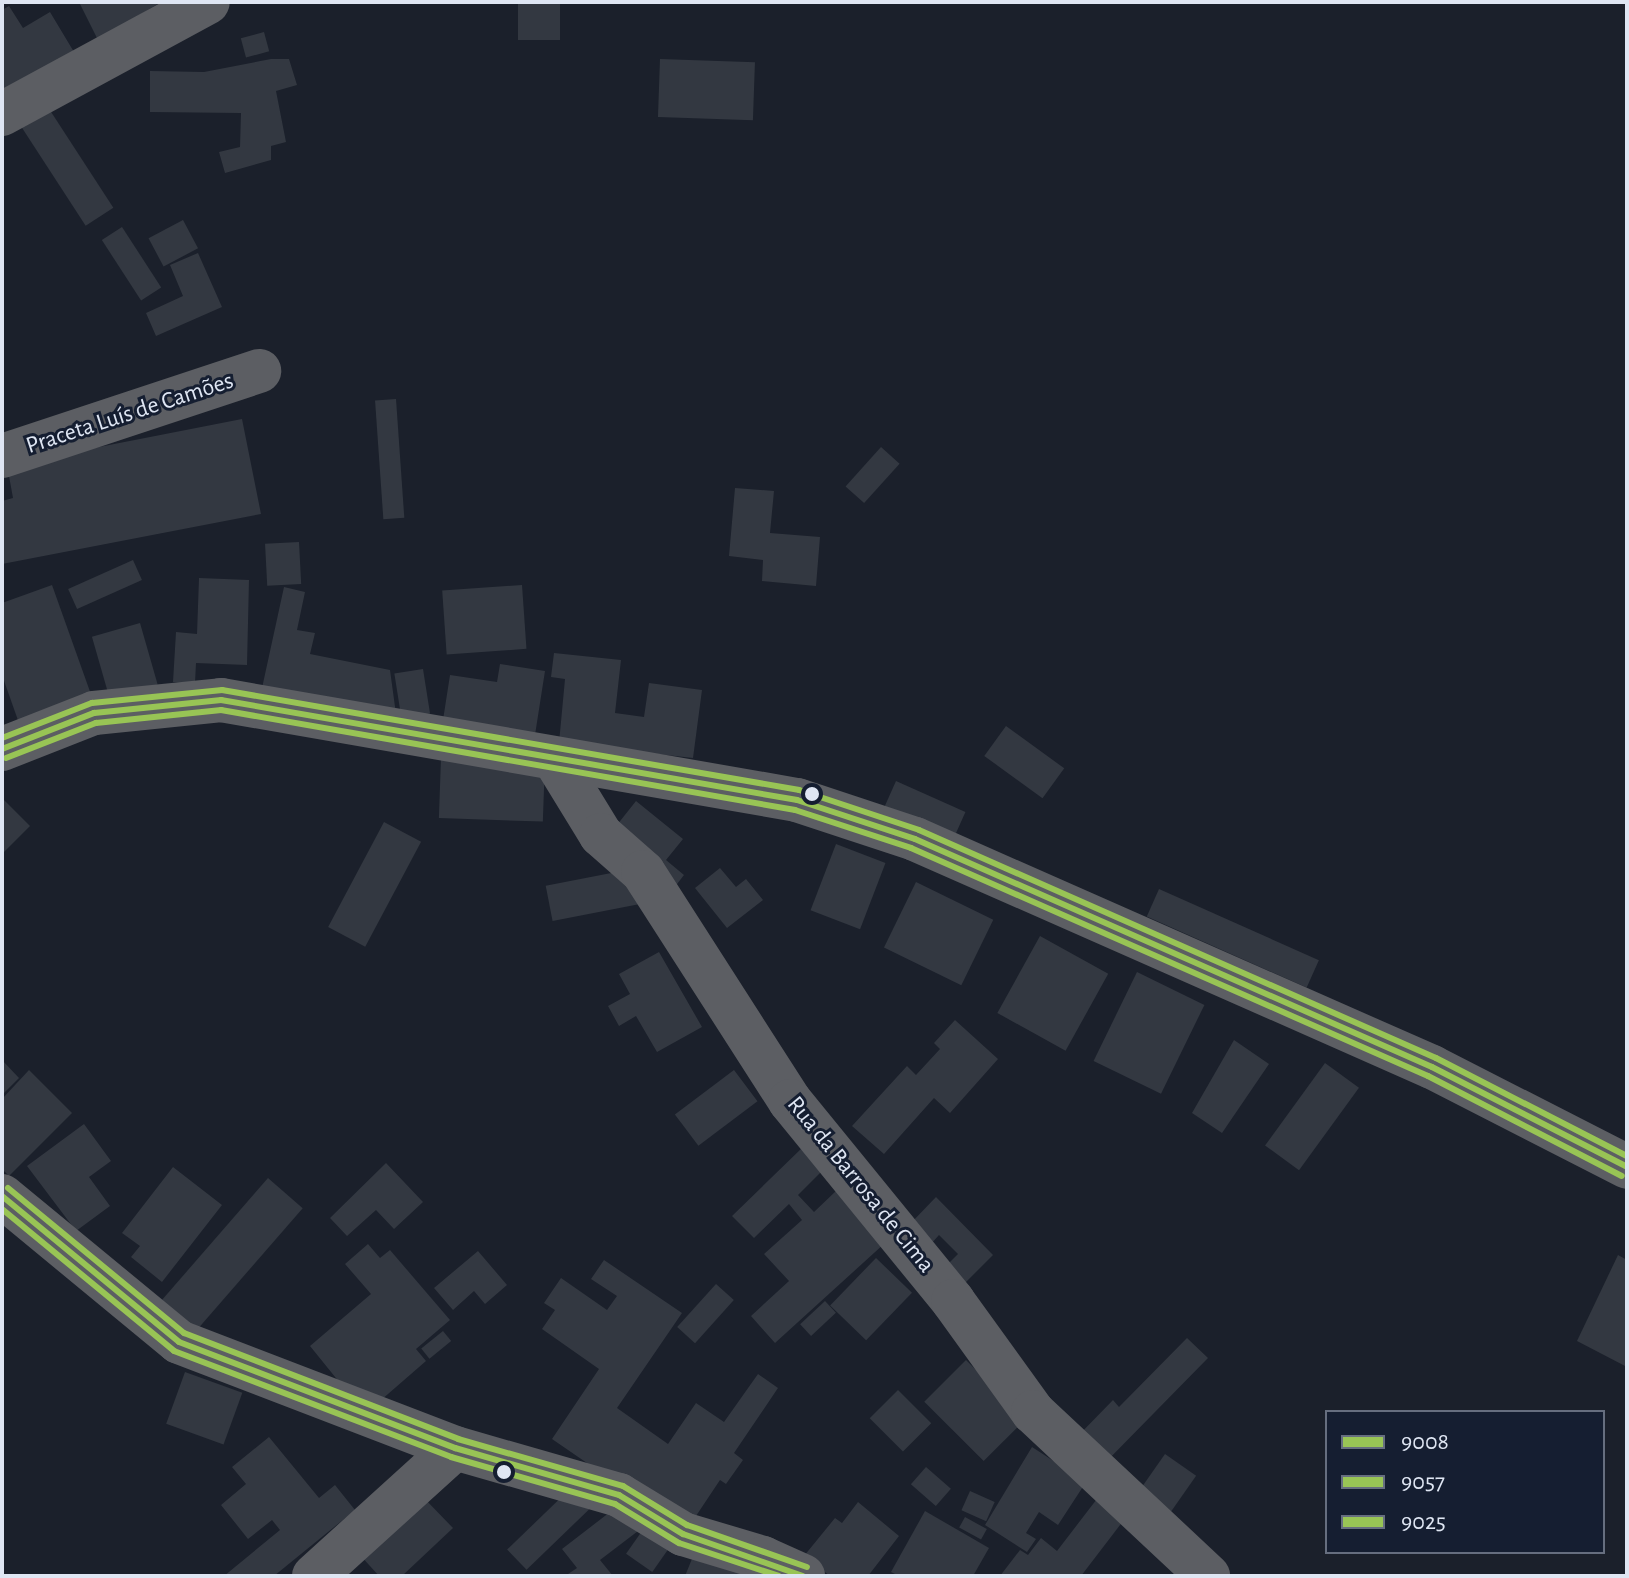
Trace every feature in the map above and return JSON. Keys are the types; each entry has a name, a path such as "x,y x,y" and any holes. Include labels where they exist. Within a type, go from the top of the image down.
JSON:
{"street":[{"path":"2,114 208,2"},
{"name":"Praceta Luís de Camões","path":"2,456 259,371"},
{"path":"5,737 94,713 221,700 797,800 915,839 1432,1067 1627,1167"},
{"name":"Rua da Barrosa de Cima","path":"555,760 601,835 643,872 790,1101 953,1301 1033,1412 1208,1576"},
{"path":"2,1196 179,1342 455,1448 619,1495 683,1534 763,1558 803,1576"},
{"path":"314,1576 455,1448"}],"building":[{"path":"79,2 161,2 98,40"},
{"path":"518,2 560,2 560,40 518,40"},
{"path":"9,6 23,28 50,12 77,57 2,102 2,10"},
{"path":"264,32 269,51 246,58 241,38"},
{"path":"271,59 289,59 297,85 276,91 286,142 271,146 271,160 225,173 219,152 240,147 241,113 150,112 150,71 204,72"},
{"path":"660,59 755,62 753,120 658,117"},
{"path":"42,98 113,208 86,226 14,116"},
{"path":"183,220 198,248 164,267 149,238"},
{"path":"122,227 161,287 141,300 102,240"},
{"path":"198,253 222,307 156,336 146,313 183,296 170,265"},
{"path":"396,399 404,518 383,519 375,400"},
{"path":"242,419 261,514 2,564 2,501 13,498 7,465"},
{"path":"881,447 900,464 864,503 846,486"},
{"path":"735,488 774,491 770,533 820,537 816,586 762,581 763,560 729,556"},
{"path":"299,542 301,584 267,586 265,544"},
{"path":"133,560 142,580 77,609 68,589"},
{"path":"199,578 249,580 247,665 196,663 195,683 173,682 176,632 197,634"},
{"path":"52,585 93,700 20,726 2,675 2,603"},
{"path":"522,585 526,649 447,654 442,591"},
{"path":"284,587 305,592 297,630 315,633 310,654 390,670 396,714 262,688"},
{"path":"140,623 158,685 110,698 92,637"},
{"path":"554,653 621,660 615,713 644,717 649,683 702,690 693,758 559,743 565,679 551,677"},
{"path":"500,664 545,671 535,735 443,720 450,675 497,682"},
{"path":"423,669 430,713 401,718 394,674"},
{"path":"1006,726 1064,768 1043,798 984,756"},
{"path":"441,758 545,762 543,822 439,818"},
{"path":"896,781 965,812 954,837 885,807"},
{"path":"2,798 30,826 2,854"},
{"path":"636,801 683,839 666,860 684,875 674,888 609,835"},
{"path":"384,822 421,842 365,947 328,927"},
{"path":"836,844 885,863 860,929 811,910"},
{"path":"637,868 644,903 553,921 546,886"},
{"path":"720,868 736,887 746,879 763,900 727,928 695,888"},
{"path":"916,882 993,920 961,985 884,948"},
{"path":"1159,889 1319,960 1307,988 1147,916"},
{"path":"1040,936 1108,974 1066,1051 997,1013"},
{"path":"659,952 702,1027 657,1052 636,1016 619,1026 608,1006 630,994 619,974"},
{"path":"1137,972 1204,1005 1161,1094 1094,1061"},
{"path":"955,1020 998,1059 950,1113 934,1098 884,1154 852,1126 907,1066 916,1075 940,1049 934,1043"},
{"path":"1234,1040 1269,1064 1222,1133 1192,1113"},
{"path":"2,1060 19,1078 4,1093 2,1091"},
{"path":"1325,1063 1359,1088 1299,1170 1265,1146"},
{"path":"29,1070 72,1113 9,1176 2,1169 2,1099"},
{"path":"734,1070 757,1101 698,1146 675,1115"},
{"path":"84,1124 111,1161 89,1177 110,1206 76,1231 27,1166"},
{"path":"803,1147 824,1169 798,1195 814,1212 837,1190 885,1243 775,1343 751,1316 789,1281 764,1254 802,1220 789,1204 754,1238 732,1216"},
{"path":"386,1163 423,1202 394,1229 376,1210 347,1236 330,1218"},
{"path":"173,1167 222,1205 162,1282 131,1257 140,1246 122,1233"},
{"path":"268,1178 303,1208 191,1337 156,1307"},
{"path":"936,1197 993,1255 958,1290 940,1272 958,1254 939,1235 930,1245 910,1224"},
{"path":"368,1244 380,1258 390,1250 450,1320 416,1349 426,1361 365,1414 310,1346 371,1294 345,1264"},
{"path":"478,1251 507,1285 485,1304 474,1291 453,1310 434,1288"},
{"path":"1618,1255 1627,1260 1627,1367 1577,1341"},
{"path":"876,1258 912,1293 866,1340 830,1305"},
{"path":"604,1260 682,1313 617,1408 668,1444 696,1403 724,1422 758,1374 778,1388 734,1453 743,1460 726,1484 720,1480 686,1531 552,1439 599,1369 542,1329 555,1310 544,1303 561,1278 607,1310 617,1296 591,1279"},
{"path":"716,1284 734,1300 695,1343 677,1327"},
{"path":"825,1301 836,1313 811,1336 800,1324"},
{"path":"443,1331 451,1341 429,1359 421,1349"},
{"path":"1187,1338 1208,1358 1101,1467 1074,1440 1113,1400 1119,1407"},
{"path":"966,1360 1025,1419 984,1461 924,1402"},
{"path":"185,1372 242,1393 224,1445 166,1424"},
{"path":"898,1390 931,1423 903,1452 870,1418"},
{"path":"269,1437 319,1498 335,1485 355,1510 274,1576 224,1576 280,1530 272,1520 248,1539 221,1505 246,1484 232,1467"},
{"path":"1032,1447 1086,1482 1058,1525 1039,1512 1026,1533 1036,1539 1027,1552 985,1525"},
{"path":"1165,1454 1196,1476 1163,1523 1132,1502"},
{"path":"926,1467 951,1489 936,1506 911,1484"},
{"path":"574,1485 593,1505 527,1570 507,1550"},
{"path":"970,1491 995,1502 986,1521 961,1510"},
{"path":"1103,1491 1130,1512 1081,1576 1000,1576 1020,1550 1028,1555 1041,1538 1057,1551"},
{"path":"422,1496 453,1528 402,1576 379,1576 360,1555"},
{"path":"623,1502 642,1528 600,1560 613,1576 565,1576 577,1568 562,1549"},
{"path":"858,1502 899,1536 868,1576 830,1576 804,1556 835,1518 842,1523"},
{"path":"925,1511 989,1548 973,1576 899,1576 891,1572"},
{"path":"965,1517 987,1529 981,1540 959,1527"},
{"path":"649,1521 675,1539 652,1572 626,1554"},
{"path":"698,1544 746,1564 741,1576 685,1576"}],"transit line":[{"name":"9025","path":"2,738 92,703 222,690 799,790 919,830 1436,1058 1627,1156"},
{"name":"9008","path":"2,749 94,713 221,700 797,800 915,839 1432,1067 1627,1167"},
{"name":"9057","path":"6,758 96,723 221,710 795,810 911,848 1428,1076 1622,1176"},
{"name":"9025","path":"8,1188 184,1333 458,1439 623,1486 687,1525 807,1567"},
{"name":"9008","path":"2,1196 179,1342 455,1448 619,1495 683,1534 803,1576"},
{"name":"9057","path":"2,1209 174,1351 451,1457 615,1504 679,1543 779,1576"}]}
